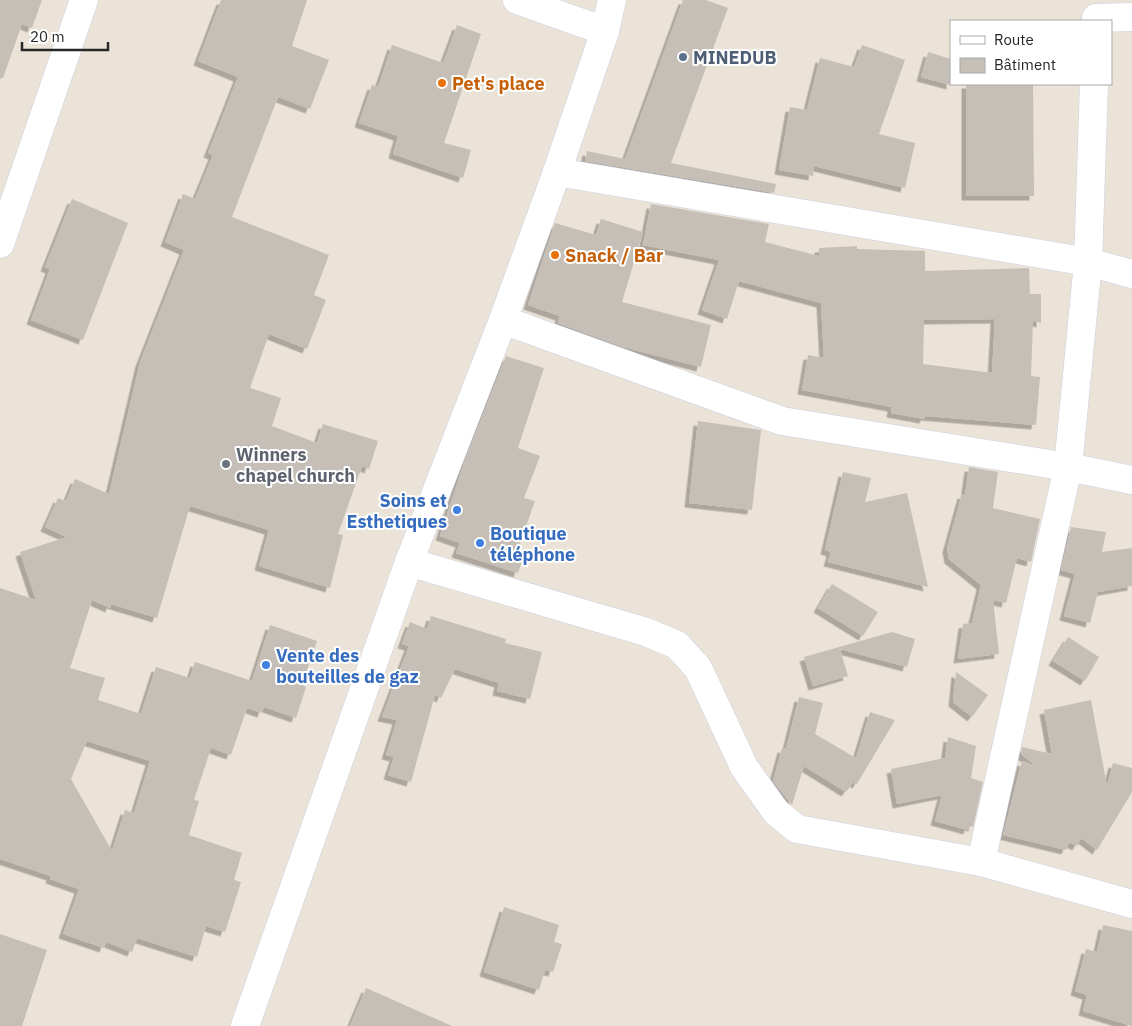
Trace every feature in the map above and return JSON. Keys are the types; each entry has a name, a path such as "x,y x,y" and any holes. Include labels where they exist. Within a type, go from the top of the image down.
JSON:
{"street":[{"path":"0,244 84,0"},
{"path":"516,0 605,31"},
{"path":"246,1026 409,562 503,320 557,172 605,31 612,0"},
{"path":"1096,13 1132,17"},
{"path":"981,862 1068,467 1088,262 1094,85"},
{"path":"557,172 1088,262 1132,274"},
{"path":"503,320 782,421 1068,467 1132,480"},
{"path":"409,562 646,632 677,645 698,668 744,767 776,812 797,829 981,862 1132,904"}],"building":[{"path":"0,0 42,0 32,28 22,24 3,78 0,78"},
{"path":"221,0 307,0 292,46 329,60 310,109 278,97 232,217 329,255 314,295 326,300 307,349 269,334 250,388 281,398 272,426 317,443 323,424 378,441 369,469 362,466 338,534 343,535 330,588 259,566 269,530 190,506 157,618 111,604 110,608 92,600 70,668 105,678 98,700 141,714 156,667 190,678 195,662 252,681 270,625 317,641 302,685 306,687 296,718 264,707 262,713 247,708 231,755 211,748 194,800 199,801 189,835 242,853 234,880 241,882 225,932 206,926 197,957 137,938 132,952 106,942 104,948 63,934 79,889 50,879 51,876 0,859 0,588 36,600 20,552 67,537 45,527 58,498 66,501 75,479 109,494 140,362 184,250 165,242 183,194 195,199 213,155 208,153 238,77 198,61","holes":["87,741 150,761 134,813 125,810 112,851 71,779"]},
{"path":"683,0 706,0 728,8 671,163 776,184 774,193 585,161 587,151 625,159"},
{"path":"457,25 481,34 444,143 471,150 463,178 393,154 398,136 359,123 372,85 378,87 392,45 443,63"},
{"path":"862,45 905,60 879,134 915,143 905,188 814,166 813,176 779,170 790,107 807,110 820,58 854,67"},
{"path":"928,52 950,59 950,85 921,77"},
{"path":"966,85 1033,85 1034,196 966,196"},
{"path":"72,199 128,223 83,340 31,320 50,269 45,267"},
{"path":"651,204 769,224 765,242 819,256 819,248 857,246 857,249 925,251 925,271 1029,268 1030,294 1041,294 1041,323 1033,321 1031,376 1040,377 1036,425 925,416 924,419 891,413 892,407 802,390 808,355 824,358 821,303 739,281 727,319 702,310 719,260 643,245","holes":["995,319 992,373 923,364 924,320"]},
{"path":"601,219 643,232 622,302 711,325 701,367 623,347 558,323 560,316 528,305 555,223 596,235"},
{"path":"506,356 544,368 518,448 540,456 524,498 535,501 518,549 525,552 518,573 456,553 460,543 440,536 464,463"},
{"path":"698,421 761,430 752,510 689,503"},
{"path":"969,467 998,472 993,508 1040,519 1031,562 1017,558 1006,603 993,600 999,654 958,659 963,624 972,623 981,585 949,559 947,548 962,494 965,495"},
{"path":"843,472 871,478 865,502 907,493 928,587 828,562 831,552 825,550"},
{"path":"1071,527 1106,532 1102,552 1132,548 1132,586 1098,592 1090,623 1064,616 1075,574 1061,570"},
{"path":"832,584 878,612 863,636 818,608"},
{"path":"431,616 506,639 505,643 542,652 530,699 497,691 499,683 455,669 441,698 435,695 411,782 388,775 394,757 386,755 397,720 382,717 409,646 402,644 410,622 427,629"},
{"path":"892,632 915,639 907,667 840,649 848,676 813,686 804,657"},
{"path":"1068,637 1099,657 1085,681 1053,661"},
{"path":"956,672 988,695 972,717 953,702"},
{"path":"799,697 823,703 815,734 856,758 870,712 895,720 857,784 853,782 846,792 804,766 792,805 773,781 782,748 786,749"},
{"path":"1091,700 1107,786 1113,763 1132,768 1132,792 1097,850 1081,838 1077,846 1069,842 1066,850 1003,835 1022,761 1036,766 1021,754 1022,747 1052,754 1044,710"},
{"path":"948,737 976,746 971,778 983,782 973,827 969,826 968,830 935,821 942,795 897,804 891,769 945,758"},
{"path":"504,907 559,925 554,942 562,944 553,972 545,970 539,990 484,972"},
{"path":"1103,925 1132,931 1132,1026 1083,1011 1087,995 1075,991 1086,949 1097,952"},
{"path":"0,934 47,950 22,1026 0,1026"},
{"path":"366,988 382,995 452,1026 350,1026"}],"place":[{"name":"MINEDUB","path":"683,57"},
{"name":"Pet's place","path":"442,83"},
{"name":"Snack / Bar","path":"555,255"},
{"name":"Winners chapel church","path":"226,464"},
{"name":"Soins et Esthetiques","path":"457,510"},
{"name":"Boutique téléphone","path":"480,543"},
{"name":"Vente des bouteilles de gaz","path":"266,665"}]}
